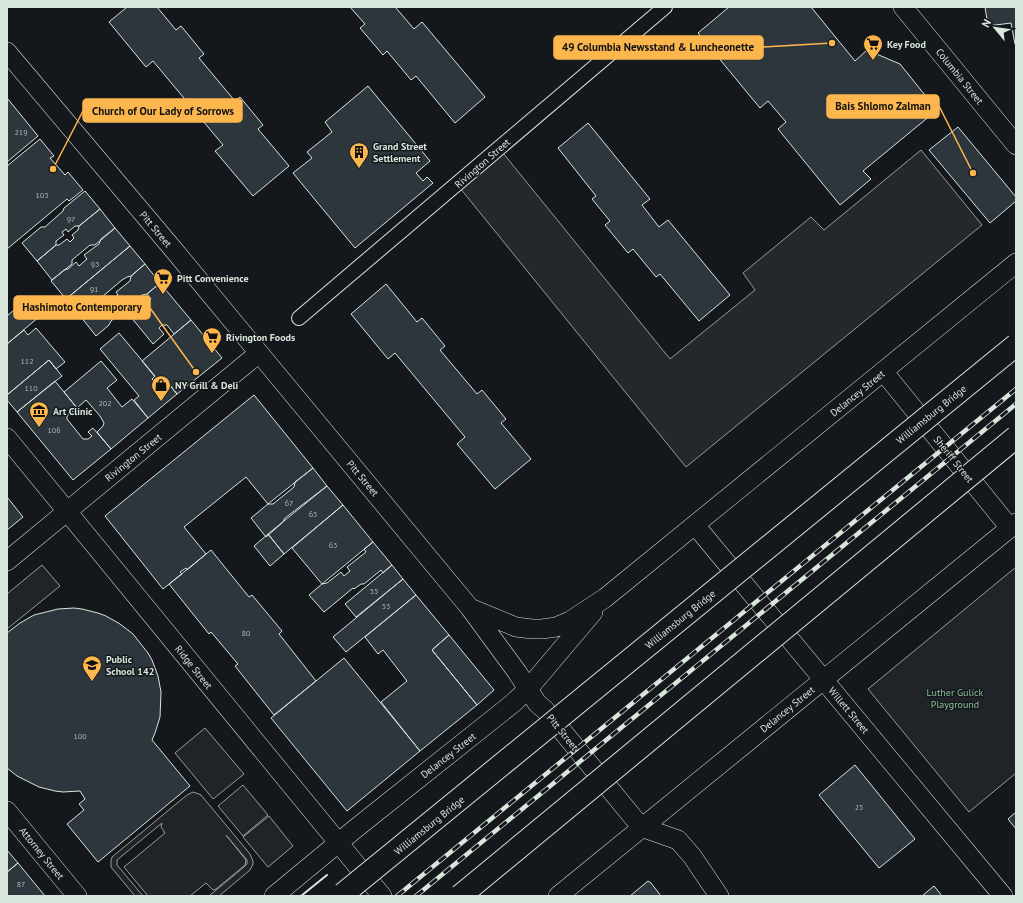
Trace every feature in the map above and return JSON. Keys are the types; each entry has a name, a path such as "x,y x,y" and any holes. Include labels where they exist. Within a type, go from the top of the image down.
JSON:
{"highway":[{"name":"Williamsburg Bridge","path":"344,894 1016,345"},
{"path":"460,896 1016,438"}],"street":[{"name":"Rivington Street","path":"299,318 665,7"},
{"name":"Columbia Street","path":"903,7 1016,145"},
{"name":"Pitt Street","path":"7,52 173,249 470,608 517,672 537,703 545,710 641,827"},
{"name":"Delancey Street","path":"470,608 516,627 542,629 556,627 570,621 605,598 1016,263"},
{"name":"Rivington Street","path":"7,561 259,353"},
{"name":"Sheriff Street","path":"883,371 1013,525"},
{"name":"Ridge Street","path":"7,438 382,896"},
{"name":"Willett Street","path":"695,525 1003,896"},
{"name":"Delancey Street","path":"558,896 1013,525"},
{"name":"Delancey Street","path":"274,896 528,690 605,598"},
{"name":"Attorney Street","path":"7,811 77,896"},
{"path":"641,827 678,840 692,856 719,896"}],"green space":[{"path":"42,565 60,586 7,629 7,594"},
{"name":"Luther Gulick Playground","path":"1016,567 1016,773 969,812 868,689"},
{"path":"205,728 244,774 213,799 175,753"},
{"path":"243,785 268,815 243,836 218,806"},
{"path":"193,792 201,795 250,854 253,864 250,870 219,896 209,896 247,864 247,860 226,835 246,860 245,865 216,889 213,890 206,883 190,896 148,896 124,867 165,833 161,827 162,823 117,860 117,865 143,896 135,896 111,867 112,857 187,795"},
{"path":"269,816 293,846 268,867 243,837"}],"shaded area":[{"path":"921,150 982,225 686,467 460,188 503,153 670,359 755,290 743,273 811,217 824,230"}],"building":[{"path":"127,7 157,7 176,30 181,26 204,54 199,58 235,101 240,97 263,125 258,129 289,166 253,196 215,151 223,145 153,61 146,67 109,22"},
{"path":"350,7 397,7 396,8 414,29 422,22 485,97 455,123 416,76 411,80 387,51 383,55 360,28 365,24"},
{"path":"729,7 811,7 855,61 867,50 900,64 937,110 863,171 871,179 840,205 778,129 786,122 768,101 760,108 698,33"},
{"path":"985,7 1016,7 1016,44 1011,23 988,26"},
{"name":"Grand Street Settlement","path":"368,86 430,161 416,173 423,181 427,177 433,183 355,248 293,173 312,158 307,152 332,132 325,122"},
{"path":"7,98 38,136 7,162"},
{"path":"588,123 650,199 642,205 659,227 668,220 730,295 699,321 660,274 656,277 633,249 628,253 605,225 610,221 592,199 596,196 558,148"},
{"path":"958,127 1016,197 1016,201 990,223 929,150"},
{"path":"40,139 54,156 50,158 65,175 68,172 83,190 69,201 67,199 7,249 7,166"},
{"path":"85,191 100,209 79,226 75,226 68,232 66,229 62,232 64,235 56,241 56,245 37,261 22,243 41,227 45,227 63,211 64,208"},
{"path":"100,209 115,228 95,245 90,245 72,260 72,264 52,280 37,261 56,245 59,245 67,239 70,242 74,238 72,235 78,230 79,226"},
{"path":"115,228 130,246 66,299 51,281 76,262 79,266 87,259 84,255 99,244 101,239"},
{"path":"130,246 145,264 131,276 122,280 96,302 94,307 81,317 66,299"},
{"path":"145,264 160,283 129,306 125,303 117,312 117,316 96,336 81,317 94,307 99,306 107,300 109,302 118,295 116,292 130,281 131,276"},
{"path":"160,283 191,320 174,334 167,325 162,325 159,328 164,334 153,344 130,316 151,299 147,294"},
{"path":"386,284 417,322 422,318 445,346 440,350 477,394 482,390 506,419 501,423 531,459 495,489 457,444 465,437 395,353 388,359 351,314"},
{"path":"26,300 40,316 7,344 7,316"},
{"path":"191,320 222,358 177,394 165,379 160,383 142,361"},
{"path":"36,328 65,362 56,369 49,360 7,395 7,344 24,330 28,335"},
{"path":"119,333 155,376 152,379 155,383 159,384 165,379 177,394 148,418 134,400 139,396 100,349"},
{"path":"49,360 62,376 17,412 7,400 7,395"},
{"path":"101,361 117,380 107,388 122,407 132,399 148,418 111,449 97,432 104,423 100,416 86,400 77,408 64,392"},
{"path":"55,381 77,408 67,416 67,419 83,439 88,439 92,436 88,432 93,428 111,449 73,480 17,412"},
{"path":"254,395 313,468 268,504 246,477 184,527 206,554 187,570 186,568 180,572 182,574 163,589 105,516"},
{"path":"313,468 327,486 285,518 283,522 266,537 251,518 268,504 273,504 294,487 295,482"},
{"path":"327,486 343,505 284,554 268,534"},
{"path":"7,497 23,517 7,530"},
{"path":"343,505 373,542 322,584 292,548"},
{"path":"268,534 284,554 270,566 254,546"},
{"path":"373,542 392,565 383,573 381,570 364,584 361,584 354,589 353,588 324,612 309,595 322,584 327,583 341,572 344,576 350,571 347,567 366,552 364,549"},
{"path":"211,550 249,597 252,595 282,631 279,634 316,681 274,715 235,666 238,664 211,632 209,634 169,584"},
{"path":"392,565 403,579 356,617 345,604"},
{"path":"403,579 416,595 346,652 333,637"},
{"path":"416,595 449,635 432,650 477,705 420,751 381,702 407,681 383,650 378,654 365,637"},
{"path":"74,608 98,613 120,624 133,634 148,653 158,676 161,692 160,717 152,740 190,786 98,862 67,824 84,810 79,804 85,799 80,791 63,792 39,787 17,776 7,768 7,633 34,615 58,609"},
{"path":"449,635 494,690 477,705 432,650"},
{"path":"344,658 420,751 347,811 271,718"},
{"path":"855,765 915,839 879,868 819,795"},
{"path":"1016,812 1016,829 1008,819"},
{"path":"7,850 18,863 7,872"},
{"path":"18,863 45,896 7,896 7,872"},
{"path":"648,881 661,896 630,896"},
{"path":"934,886 942,896 922,896"}],"railway":[{"path":"397,896 1016,389"},
{"path":"416,896 1016,404"}],"wall":[{"path":"301,896 327,875"}],"place":[{"name":"49 Columbia Newsstand & Luncheonette","path":"832,43"},
{"name":"Key Food","path":"873,61"},
{"name":"Church of Our Lady of Sorrows","path":"53,169"},
{"name":"Grand Street Settlement","path":"359,169"},
{"name":"Bais Shlomo Zalman","path":"973,173"},
{"name":"Pitt Convenience","path":"163,295"},
{"name":"Rivington Foods","path":"212,354"},
{"name":"Hashimoto Contemporary","path":"196,372"},
{"name":"NY Grill & Deli","path":"161,402"},
{"name":"Art Clinic","path":"39,428"},
{"name":"Public School 142","path":"92,682"}]}
